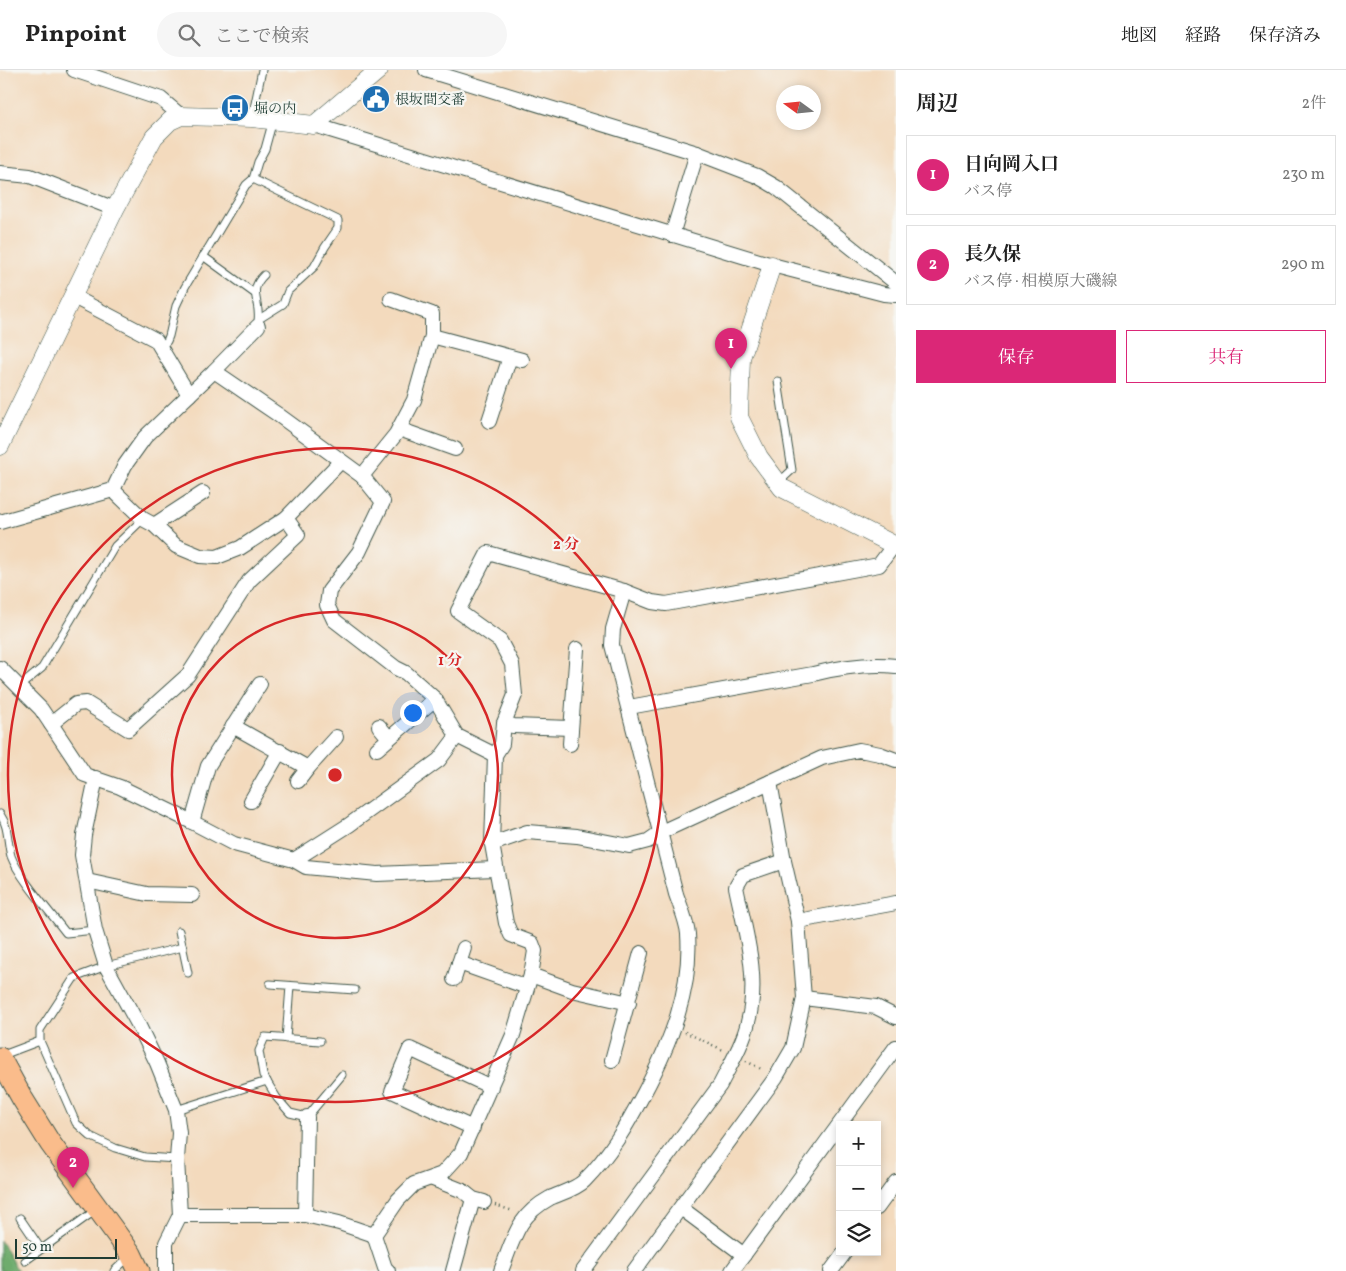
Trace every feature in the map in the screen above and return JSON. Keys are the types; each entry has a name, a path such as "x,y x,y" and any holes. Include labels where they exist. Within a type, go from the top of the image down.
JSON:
{"main road":[{"path":"0,1057 22,1098 50,1143 99,1208 135,1263"}],"street":[{"path":"74,70 160,99 181,116"},
{"path":"314,125 379,70"},
{"path":"426,70 697,153 757,176 776,188 896,283"},
{"path":"0,446 115,209 154,137 170,121 181,116 252,118 314,125 772,265 884,294 896,295"},
{"path":"672,235 697,153"},
{"path":"0,173 30,176 115,209"},
{"path":"374,1235 398,1200 414,1184 442,1174 461,1153 513,1035 529,981 535,951 532,943 511,935 506,923 492,844 495,755 502,744 504,723 515,695 512,664 500,641 458,611 488,553 624,592 652,602 666,604 879,565 895,546 782,488 759,457 740,417 741,358 772,265"},
{"path":"72,296 156,340 189,395"},
{"path":"362,476 399,429 414,400 432,336 432,314 391,300"},
{"path":"114,490 125,465 145,437 214,371 258,323"},
{"path":"432,336 516,358 489,421"},
{"path":"214,371 362,476 383,502 359,552 329,591 328,605 334,620 396,668 406,673 435,699 457,736 495,755"},
{"path":"399,429 454,449"},
{"path":"114,490 176,546 200,556 217,557 240,548 286,518 341,461"},
{"path":"0,522 114,490"},
{"path":"149,522 203,493"},
{"path":"52,724 76,704 86,703 128,729 188,675 249,582 298,535 286,518"},
{"path":"501,1271 519,1224 532,1210 550,1198 582,1183 603,1160 628,1124 663,1058 674,1027 688,969 688,932 676,894 612,645 613,629 624,592"},
{"path":"570,744 577,650"},
{"path":"629,707 813,674 842,667 877,664 896,666"},
{"path":"1,670 41,709 85,775 120,786 234,844 294,860 306,867 378,874 495,869"},
{"path":"192,822 208,766 260,684"},
{"path":"377,749 435,699"},
{"path":"504,723 513,726 571,728"},
{"path":"233,726 308,768"},
{"path":"379,726 390,738"},
{"path":"294,860 349,825 439,760 457,736"},
{"path":"298,781 336,737"},
{"path":"492,844 527,832 577,836 629,846 648,841 661,832 822,758 859,750 880,754 896,760"},
{"path":"251,800 280,751"},
{"path":"96,778 82,855 96,930 106,966 150,1048 176,1110 179,1132 177,1159 180,1215 166,1243 166,1271"},
{"path":"634,1271 776,1077 793,1048 804,998 798,921 784,861 770,782"},
{"path":"583,1271 720,1085 735,1055 748,1022 753,984 750,954 736,887 743,875 784,861"},
{"path":"87,881 147,894 192,895"},
{"path":"798,921 896,903"},
{"path":"454,979 464,948"},
{"path":"612,1060 641,953"},
{"path":"459,964 629,1003"},
{"path":"804,998 876,1007 896,1018"},
{"path":"732,1271 896,1047"},
{"path":"473,1128 392,1091 410,1049 491,1087"},
{"path":"305,1215 307,1116"},
{"path":"432,1179 463,1191 479,1200 453,1271"},
{"path":"881,1203 896,1182"},
{"path":"681,1208 744,1255"},
{"path":"180,1215 305,1215 339,1223 374,1235"},
{"path":"374,1235 385,1268 388,1271"},
{"path":"831,1271 841,1256"}],"lane":[{"path":"252,118 262,70"},
{"path":"161,348 169,336 176,306 185,287 246,185 253,179 258,162 265,149 273,120"},
{"path":"253,179 338,220 338,228 314,267 288,291 283,304 258,323"},
{"path":"203,256 254,293 258,300 258,323"},
{"path":"254,293 258,281 264,275"},
{"path":"778,381 792,470 778,483"},
{"path":"19,687 42,668 115,546 149,522"},
{"path":"0,814 12,856 24,878 66,933 96,930"},
{"path":"179,931 188,973"},
{"path":"177,1159 145,1157 115,1148 90,1136 76,1123 40,1041 40,1030 74,978 106,966 182,948"},
{"path":"270,984 355,990"},
{"path":"286,1038 290,986"},
{"path":"320,1041 265,1038 259,1051 263,1075 277,1098 290,1113 307,1116 342,1075"},
{"path":"0,1057 40,1041"},
{"path":"176,1110 267,1081"},
{"path":"25,1261 99,1208"},
{"path":"20,1218 42,1249"},
{"path":"114,1271 135,1263"}],"path":[{"path":"674,1027 728,1052"},
{"path":"740,1058 776,1077"}],"green space":[{"path":"0,1240 18,1271 0,1271"}],"place":[{"name":"根坂間交番","path":"376,99"},
{"name":"堀の内","path":"235,108"},
{"name":"日向岡入口","path":"731,369"},
{"name":"長久保","path":"73,1188"}]}
